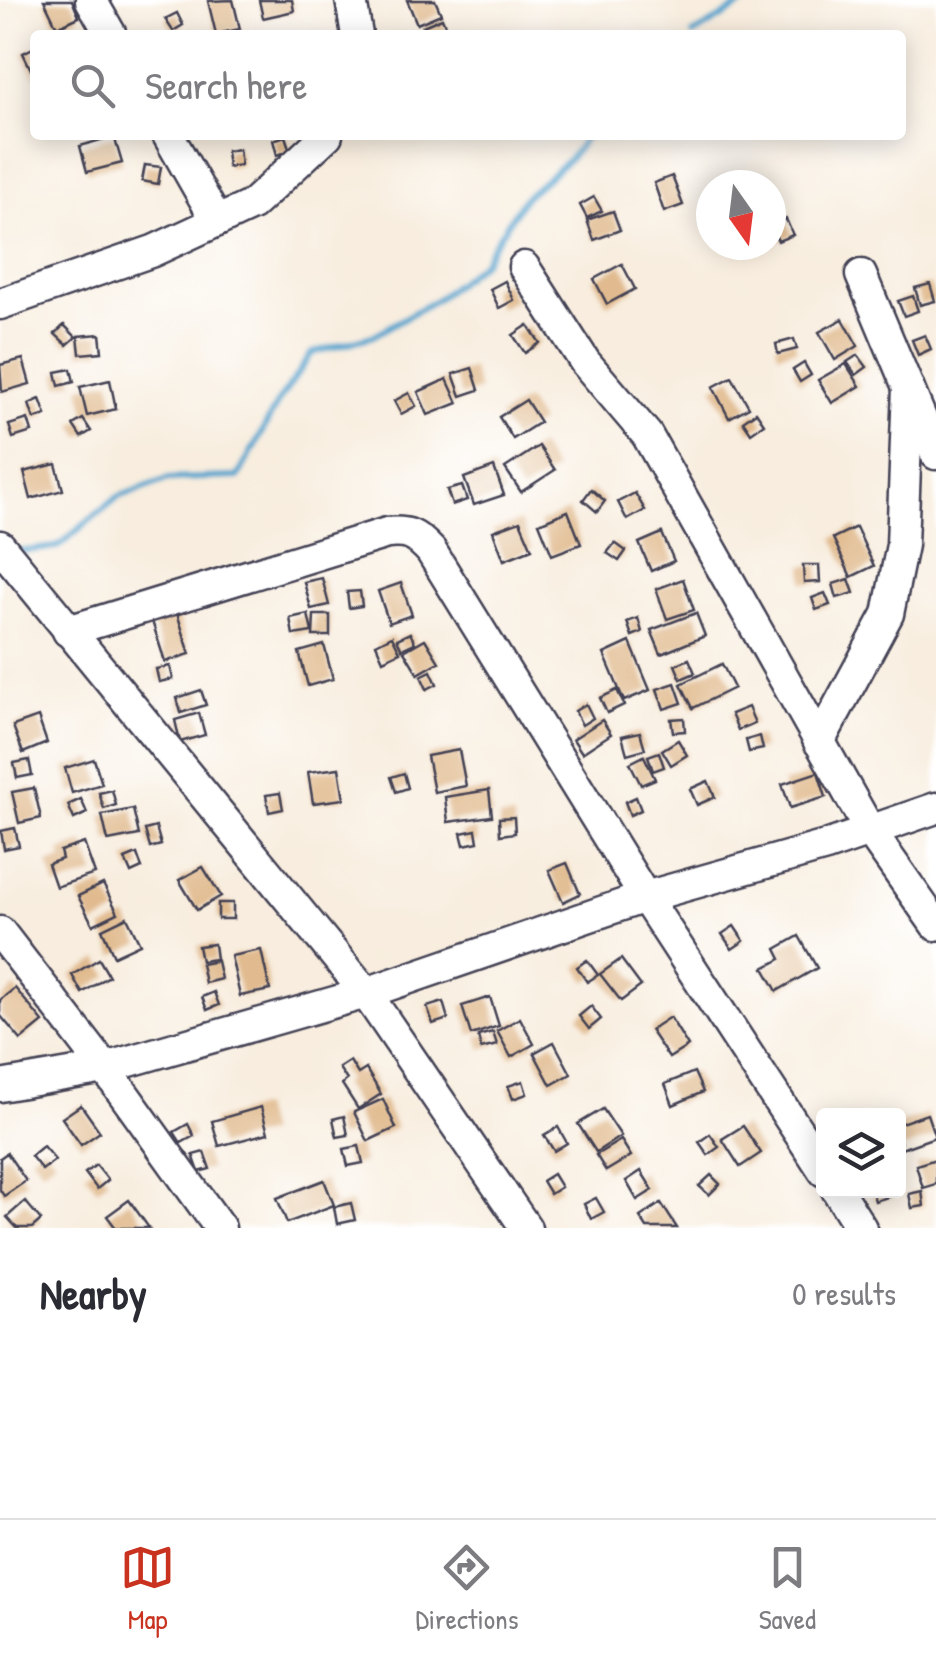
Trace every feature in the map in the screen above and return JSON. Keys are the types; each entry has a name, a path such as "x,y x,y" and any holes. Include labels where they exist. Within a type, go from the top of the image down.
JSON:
{"street":[{"path":"91,0 108,30"},
{"path":"352,0 356,30"},
{"path":"171,140 217,221"},
{"path":"0,304 153,250 252,205 322,140"},
{"path":"524,267 585,362 647,435 870,831 936,925"},
{"path":"861,275 936,454"},
{"path":"819,742 888,614 902,545 908,387"},
{"path":"68,631 387,534 404,531 416,536 451,582 644,897 816,1158"},
{"path":"0,546 366,993 526,1228"},
{"path":"0,1086 105,1068 366,993 644,897 936,808"},
{"path":"0,932 105,1068 220,1228"},
{"path":"841,1198 861,1228"}],"building":[{"path":"44,0 72,0 79,17 57,27"},
{"path":"233,0 240,29 215,30 208,1"},
{"path":"259,0 292,0 294,11 263,18"},
{"path":"407,0 435,0 441,14 417,24"},
{"path":"177,13 183,25 172,30 165,19"},
{"path":"442,18 447,30 425,30 423,26"},
{"path":"30,50 30,68 23,53"},
{"path":"115,140 122,163 87,172 80,146"},
{"path":"273,140 286,140 290,151 277,155"},
{"path":"239,149 241,165 228,167 226,151"},
{"path":"145,165 161,167 158,184 142,181"},
{"path":"672,176 683,205 664,212 654,183"},
{"path":"594,197 602,211 587,218 580,205"},
{"path":"613,211 620,230 594,240 587,220"},
{"path":"786,219 793,235 786,238"},
{"path":"622,264 635,289 607,304 594,279"},
{"path":"505,281 514,300 499,308 490,289"},
{"path":"930,284 935,301 920,305 915,288"},
{"path":"913,296 918,311 904,316 898,301"},
{"path":"843,319 858,346 835,360 819,332"},
{"path":"64,325 76,337 67,345 55,334"},
{"path":"528,325 540,343 525,353 513,335"},
{"path":"100,334 102,352 80,354 78,336"},
{"path":"925,335 931,349 918,355 912,340"},
{"path":"794,339 797,349 778,354 776,344"},
{"path":"858,355 867,367 856,375 847,362"},
{"path":"23,359 30,384 2,392 0,365"},
{"path":"804,363 811,375 800,382 793,370"},
{"path":"846,364 860,386 832,403 818,380"},
{"path":"472,368 479,390 461,396 453,374"},
{"path":"71,369 74,382 59,386 56,372"},
{"path":"732,377 749,407 729,418 713,387"},
{"path":"447,379 458,403 428,415 418,392"},
{"path":"110,380 116,409 87,416 80,387"},
{"path":"409,393 416,406 401,414 394,401"},
{"path":"40,399 46,415 34,419 29,404"},
{"path":"526,400 540,422 513,439 499,417"},
{"path":"756,412 764,424 751,433 743,421"},
{"path":"28,419 32,432 13,438 9,425"},
{"path":"83,419 91,431 81,437 73,425"},
{"path":"539,446 555,470 521,492 505,468"},
{"path":"56,464 63,490 31,499 24,472"},
{"path":"494,467 504,495 474,505 464,478"},
{"path":"462,486 467,500 452,505 447,490"},
{"path":"591,489 605,501 597,512 583,500"},
{"path":"635,493 645,510 627,520 618,502"},
{"path":"568,511 581,544 552,555 539,523"},
{"path":"520,521 532,549 504,560 493,531"},
{"path":"856,527 874,566 851,577 833,538"},
{"path":"662,533 674,561 651,571 639,543"},
{"path":"615,543 626,551 619,561 607,553"},
{"path":"803,565 819,565 820,582 804,583"},
{"path":"322,578 329,605 311,609 304,582"},
{"path":"683,579 694,610 667,619 656,589"},
{"path":"849,579 854,593 837,598 833,584"},
{"path":"401,583 412,615 389,623 378,591"},
{"path":"360,591 362,606 349,608 347,592"},
{"path":"825,593 830,605 816,610 812,598"},
{"path":"177,613 190,654 165,662 152,621"},
{"path":"696,613 705,636 661,654 651,630"},
{"path":"308,614 312,632 293,635 290,618"},
{"path":"314,615 330,615 330,636 313,636"},
{"path":"638,618 642,632 632,636 627,622"},
{"path":"410,633 415,643 402,649 397,639"},
{"path":"392,636 400,652 383,660 376,644"},
{"path":"425,639 439,662 418,674 404,651"},
{"path":"630,642 650,690 624,701 604,654"},
{"path":"324,645 333,679 308,686 299,652"},
{"path":"689,659 695,673 681,679 675,665"},
{"path":"722,664 734,688 693,708 681,684"},
{"path":"170,666 173,679 159,682 156,669"},
{"path":"431,671 437,684 427,689 421,676"},
{"path":"675,683 682,703 664,709 657,689"},
{"path":"201,690 206,705 181,713 177,698"},
{"path":"617,690 624,705 607,713 600,698"},
{"path":"586,704 593,718 582,725 575,711"},
{"path":"748,707 755,723 738,730 731,714"},
{"path":"199,713 205,735 180,742 175,720"},
{"path":"38,717 47,743 23,753 13,726"},
{"path":"684,718 685,731 673,732 671,719"},
{"path":"602,720 611,734 582,753 573,739"},
{"path":"640,732 645,749 627,754 622,736"},
{"path":"760,736 763,749 749,752 746,740"},
{"path":"678,740 687,755 671,765 662,750"},
{"path":"459,750 466,786 434,792 427,756"},
{"path":"659,752 664,767 653,771 648,756"},
{"path":"644,756 655,779 641,785 630,763"},
{"path":"94,759 102,784 72,793 65,768"},
{"path":"29,760 32,775 17,778 14,763"},
{"path":"339,768 344,799 313,803 308,772"},
{"path":"818,772 826,797 790,808 782,784"},
{"path":"404,773 408,788 396,792 391,777"},
{"path":"708,781 715,797 697,805 690,789"},
{"path":"34,788 41,818 19,823 12,792"},
{"path":"112,790 116,805 104,809 99,793"},
{"path":"489,790 492,816 448,822 445,797"},
{"path":"280,793 283,809 269,812 266,795"},
{"path":"636,797 641,810 630,815 625,802"},
{"path":"81,799 87,813 74,819 68,805"},
{"path":"133,809 139,835 108,841 102,815"},
{"path":"514,817 515,833 500,835 499,818"},
{"path":"156,827 161,845 150,848 145,830"},
{"path":"15,828 19,846 4,849 1,831"},
{"path":"476,830 478,842 464,845 461,833"},
{"path":"84,843 95,874 56,887 48,864 62,859 60,851"},
{"path":"137,854 142,868 131,873 125,859"},
{"path":"567,863 580,894 563,902 549,870"},
{"path":"203,867 221,896 197,910 179,880"},
{"path":"103,884 118,913 93,925 78,896"},
{"path":"218,903 233,903 233,919 218,919"},
{"path":"127,917 140,944 114,956 102,929"},
{"path":"734,926 744,941 732,949 722,934"},
{"path":"799,936 817,968 777,991 764,968 781,959 776,949"},
{"path":"214,944 216,959 201,961 198,946"},
{"path":"261,950 270,990 240,996 231,956"},
{"path":"99,959 109,976 82,993 72,975"},
{"path":"621,959 641,986 621,1001 600,974"},
{"path":"587,960 598,975 587,982 577,967"},
{"path":"217,961 221,979 205,983 201,964"},
{"path":"15,988 43,1022 21,1040 0,1015 0,1000"},
{"path":"214,992 219,1005 207,1010 202,997"},
{"path":"490,997 499,1026 471,1035 462,1006"},
{"path":"443,1002 448,1019 433,1024 427,1007"},
{"path":"591,1006 601,1019 589,1029 579,1016"},
{"path":"670,1017 688,1046 669,1058 650,1030"},
{"path":"520,1018 534,1044 511,1057 497,1031"},
{"path":"493,1032 497,1045 481,1049 478,1036"},
{"path":"554,1042 571,1074 551,1085 534,1053"},
{"path":"350,1061 358,1074 366,1069 381,1094 358,1109 342,1084 347,1080 339,1068"},
{"path":"694,1072 703,1092 673,1105 665,1084"},
{"path":"523,1081 527,1094 513,1099 508,1086"},
{"path":"383,1099 396,1128 368,1141 354,1112"},
{"path":"81,1105 100,1132 81,1145 62,1118"},
{"path":"261,1107 268,1133 219,1146 212,1121"},
{"path":"603,1109 621,1136 596,1152 578,1124"},
{"path":"927,1114 935,1137 906,1147 906,1121"},
{"path":"344,1116 348,1135 337,1137 333,1119"},
{"path":"188,1124 194,1136 181,1143 174,1132"},
{"path":"743,1126 761,1153 740,1167 722,1139"},
{"path":"558,1127 567,1143 554,1151 544,1135"},
{"path":"710,1134 719,1147 708,1155 699,1142"},
{"path":"621,1140 631,1156 606,1171 596,1155"},
{"path":"43,1146 55,1160 42,1170 31,1156"},
{"path":"359,1146 363,1163 348,1166 344,1149"},
{"path":"204,1152 210,1169 199,1172 193,1155"},
{"path":"7,1153 26,1181 4,1196 0,1190 0,1158"},
{"path":"936,1159 936,1184 923,1188 916,1165"},
{"path":"96,1165 108,1180 97,1189 85,1173"},
{"path":"641,1171 653,1190 637,1200 626,1181"},
{"path":"553,1174 561,1187 550,1194 542,1181"},
{"path":"711,1175 720,1184 709,1195 699,1186"},
{"path":"324,1180 334,1205 287,1223 277,1198"},
{"path":"922,1191 924,1206 912,1208 909,1194"},
{"path":"596,1198 604,1212 591,1219 584,1204"},
{"path":"129,1200 149,1228 116,1228 107,1216"},
{"path":"25,1201 41,1220 32,1228 17,1228 7,1217"},
{"path":"351,1203 355,1220 337,1224 334,1207"},
{"path":"661,1203 677,1228 647,1228 640,1217"}],"waterway":[{"path":"701,30 750,0"},
{"path":"16,552 57,547 118,497 168,479 238,477 278,402 312,353 373,336 437,299 482,263 524,198 570,158 583,140"}]}
